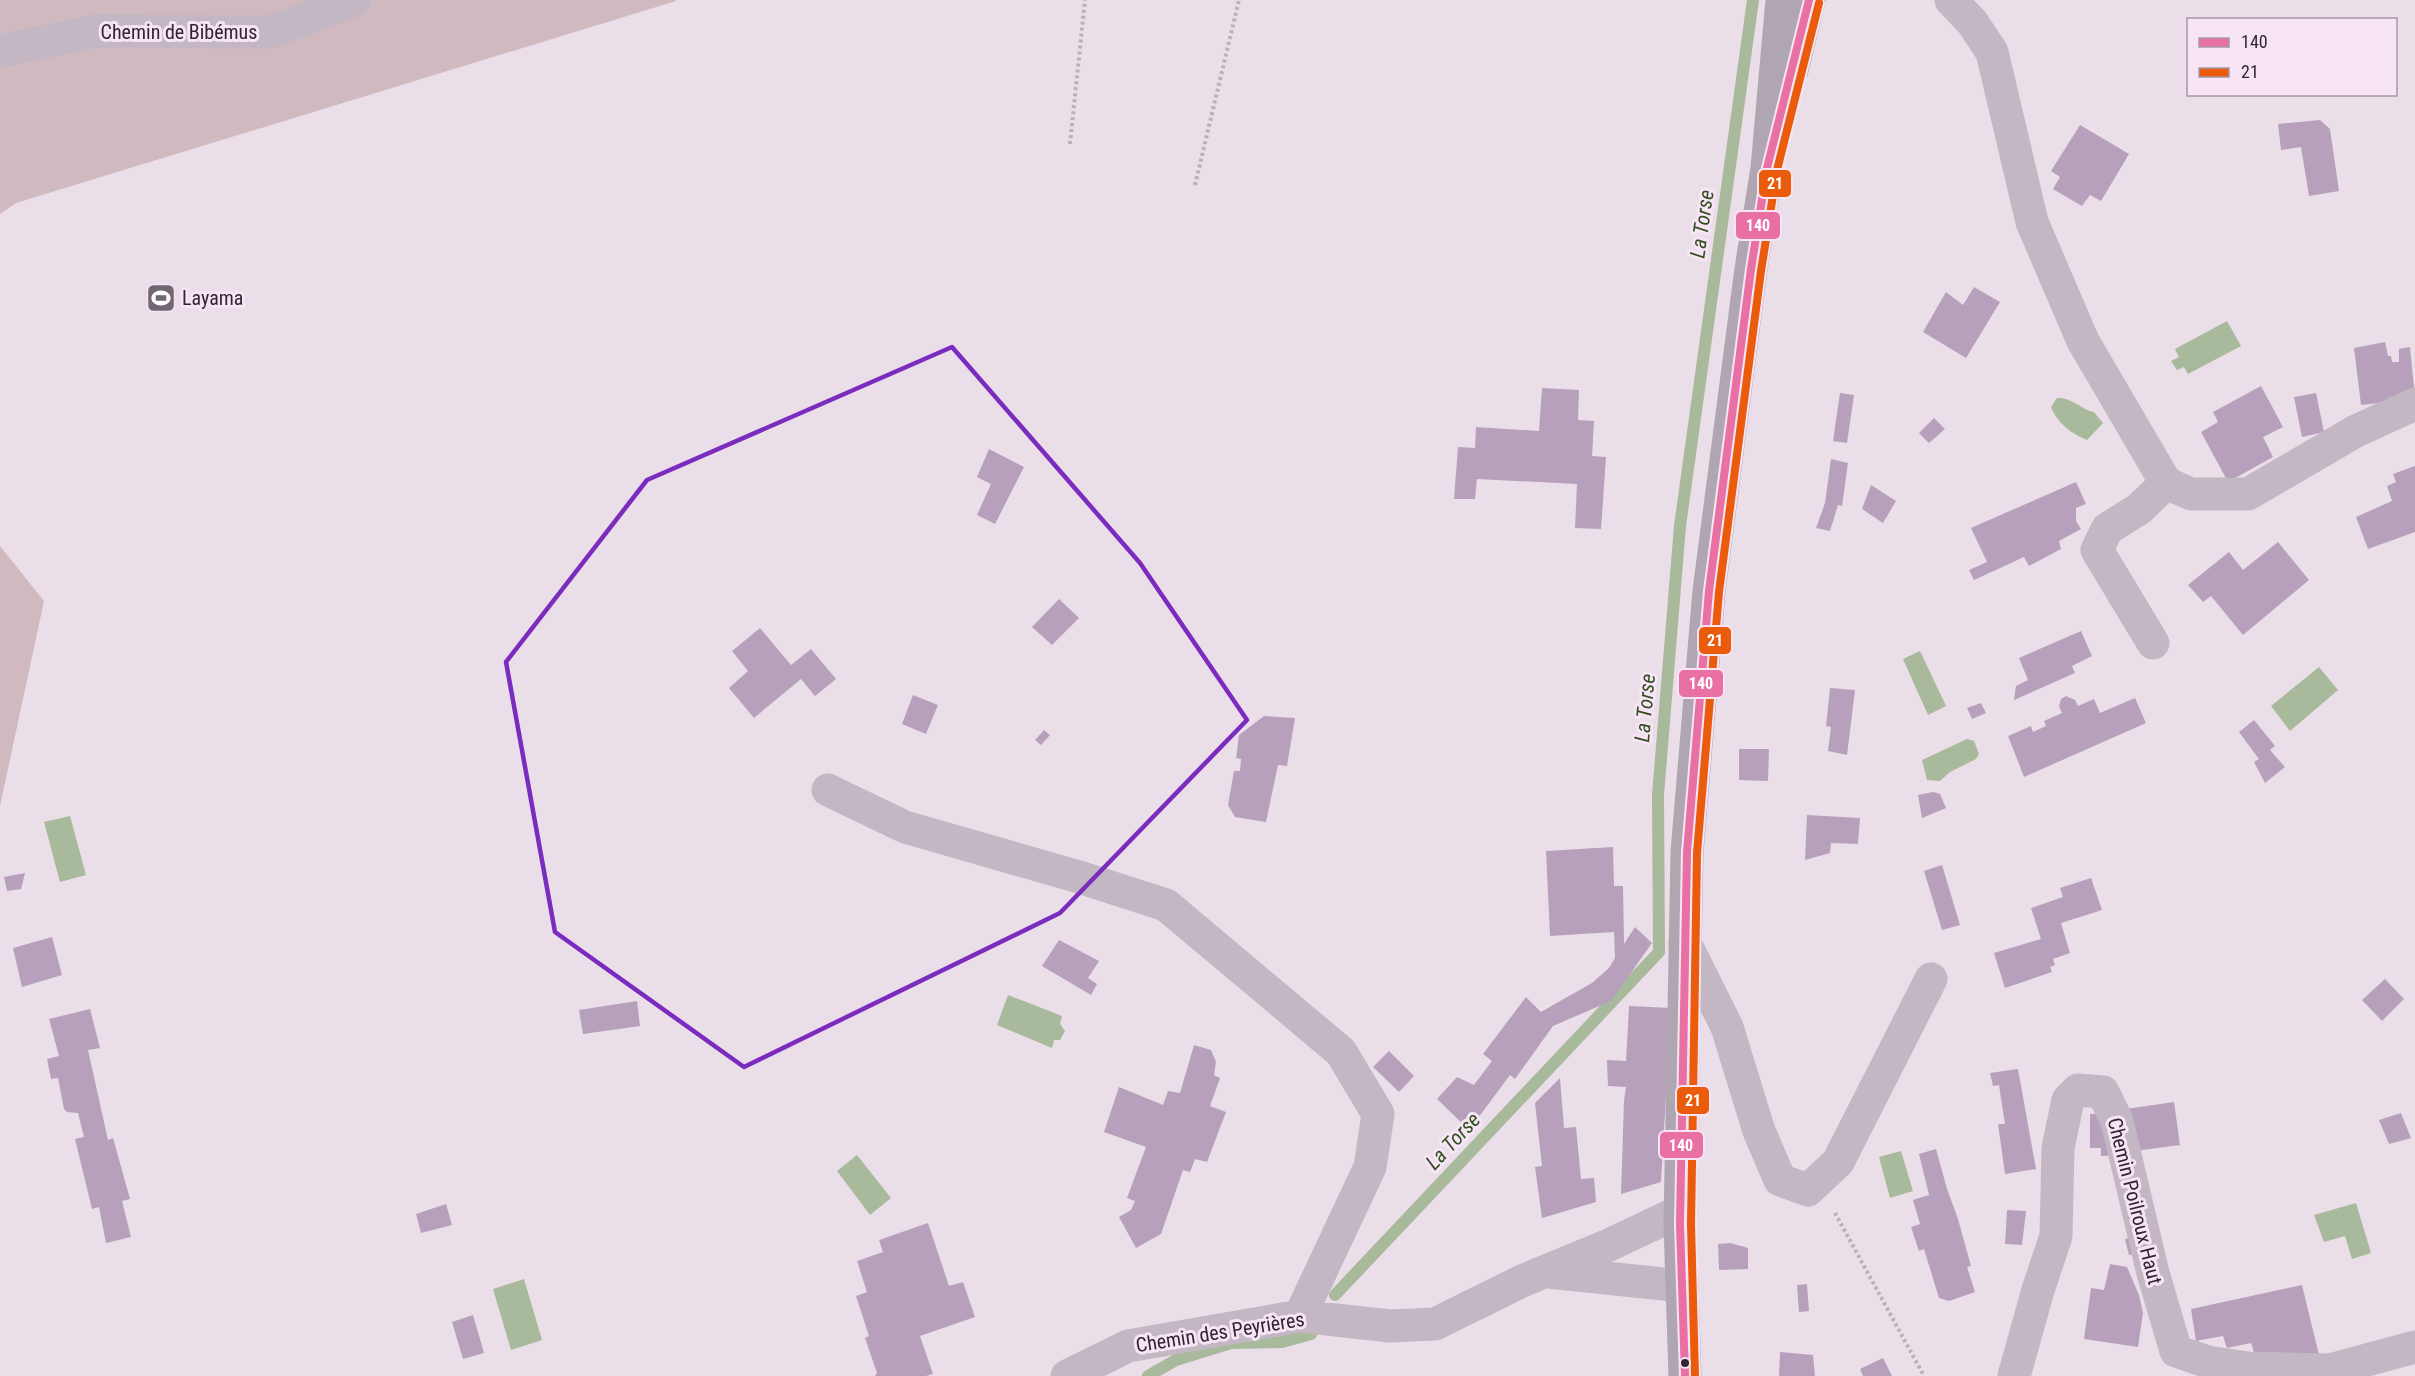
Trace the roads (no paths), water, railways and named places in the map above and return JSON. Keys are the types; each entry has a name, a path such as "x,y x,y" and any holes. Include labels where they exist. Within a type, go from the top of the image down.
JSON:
{"main road":[{"path":"1685,1376 1680,1217 1687,852 1709,591 1751,269 1767,168 1782,0"},
{"path":"1767,168 1809,0"}],"street":[{"name":"Chemin de Bibémus","path":"0,51 96,30 271,32 355,0"},
{"path":"1951,0 1972,22 1992,52 2032,222 2083,340 2166,483 2191,494 2248,494 2356,431 2415,404"},
{"path":"2153,643 2097,550 2107,530 2139,509 2166,483"},
{"path":"828,790 905,827 1079,876 1166,905 1341,1052 1378,1114 1375,1135 1370,1167 1300,1316"},
{"path":"1685,943 1727,1027 1759,1131 1780,1180 1808,1190 1838,1162 1931,979"},
{"name":"Chemin Poilroux Haut","path":"2014,1376 2056,1236 2060,1139 2068,1100 2078,1090 2103,1092 2117,1121 2153,1273 2176,1351 2208,1362 2248,1368 2330,1370 2415,1347"},
{"name":"Chemin des Peyrières","path":"1067,1376 1128,1346 1300,1316 1390,1326 1435,1323 1522,1281 1680,1217"},
{"name":"Chemin des Peyrières","path":"1547,1271 1682,1286"}],"waterway":[{"name":"La Torse","path":"1335,1295 1659,952 1658,795 1680,526 1753,0"},
{"path":"1148,1376 1176,1360 1231,1343 1282,1342 1311,1334"}],"place":[{"name":"Layama","path":"161,298"}]}
